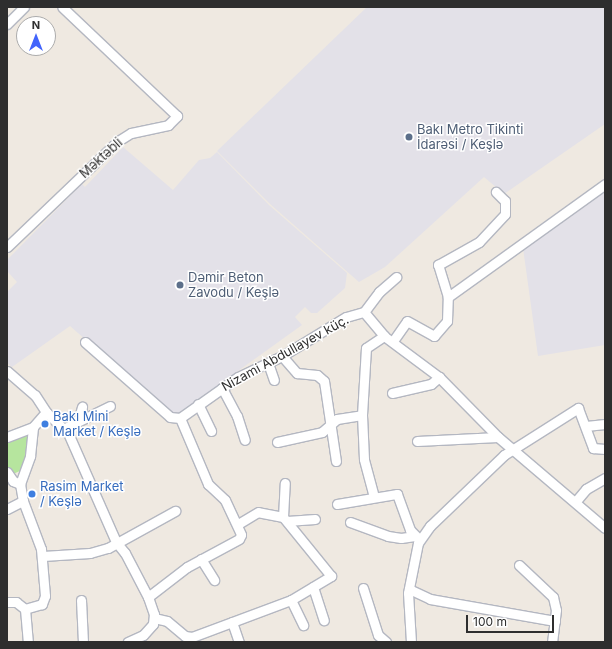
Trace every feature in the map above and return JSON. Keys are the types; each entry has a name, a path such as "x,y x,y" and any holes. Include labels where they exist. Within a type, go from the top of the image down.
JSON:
{"street":[{"path":"8,22 24,7"},
{"name":"Məktəbli","path":"7,247 118,141 131,133 168,125 177,116 62,7"},
{"path":"448,297 605,184"},
{"path":"393,341 407,321 431,335 437,335 447,321 448,297 439,262 473,247 505,214 505,201 496,192"},
{"path":"364,312 380,292 396,277"},
{"name":"Nizami Abdullayev küç.","path":"180,418 198,404 247,372 282,356 346,317 364,312 384,336 393,341 439,377 498,437 576,501 605,528"},
{"path":"374,497 364,459 362,415 366,348 384,336"},
{"path":"85,342 170,417 180,418 208,484 225,500 238,524 241,535 239,539 201,559 148,597"},
{"path":"282,356 297,373 322,377 327,396 328,417 331,424 336,461"},
{"path":"268,363 274,380"},
{"path":"7,371 35,394 46,412 65,428 116,542 125,553 148,597 154,618 148,631 128,642"},
{"path":"392,393 431,384 439,377"},
{"path":"222,388 236,416 245,440"},
{"path":"198,404 211,431"},
{"path":"65,428 78,421 92,417 110,406"},
{"path":"78,421 82,407"},
{"path":"411,642 409,589 417,538 512,449 578,408 593,448 605,449"},
{"path":"7,437 33,427 46,412"},
{"path":"277,442 322,432 331,424 344,417 362,415"},
{"path":"586,426 605,424"},
{"path":"24,609 40,605 45,600 43,556 22,501 20,484 30,456 33,427"},
{"path":"417,440 498,437"},
{"path":"7,472 13,482 20,484"},
{"path":"576,501 586,489 605,478"},
{"path":"154,618 173,624 188,637 291,600 331,576 291,530 285,519 285,483"},
{"path":"337,504 374,497 398,495 410,530 417,538"},
{"path":"7,509 22,501"},
{"path":"43,556 90,552 108,548 116,542 175,511"},
{"path":"238,524 258,512 285,519 315,520"},
{"path":"350,522 388,536 417,538"},
{"path":"201,559 214,580"},
{"path":"519,565 553,597 555,621 552,642"},
{"path":"313,587 324,620"},
{"path":"363,588 378,635 386,642"},
{"path":"409,589 430,599 555,621"},
{"path":"81,600 83,642"},
{"path":"291,600 303,625"},
{"path":"7,602 16,602 24,609 28,642"},
{"path":"232,622 239,642"}],"shaded area":[{"name":"Bakı Metro Tikinti İdarəsi / Keşlə","path":"367,7 605,7 605,124 504,194 484,177 385,267 359,282 270,204 217,151"},
{"name":"Dəmir Beton Zavodu / Keşlə","path":"123,147 173,190 199,160 210,158 217,152 269,205 347,273 345,288 317,313 311,313 305,307 295,317 302,325 174,417 70,326 12,367 7,363 7,292 17,282 7,271 7,260 82,184 85,187"},
{"path":"605,189 605,345 538,356 523,248"}],"green space":[{"path":"28,432 28,449 22,470 11,475 7,465 7,440"}],"place":[{"name":"Bakı Metro Tikinti İdarəsi / Keşlə","path":"409,137"},
{"name":"Dəmir Beton Zavodu / Keşlə","path":"180,285"},
{"name":"Bakı Mini Market / Keşlə","path":"45,424"},
{"name":"Rasim Market / Keşlə","path":"32,494"}]}
